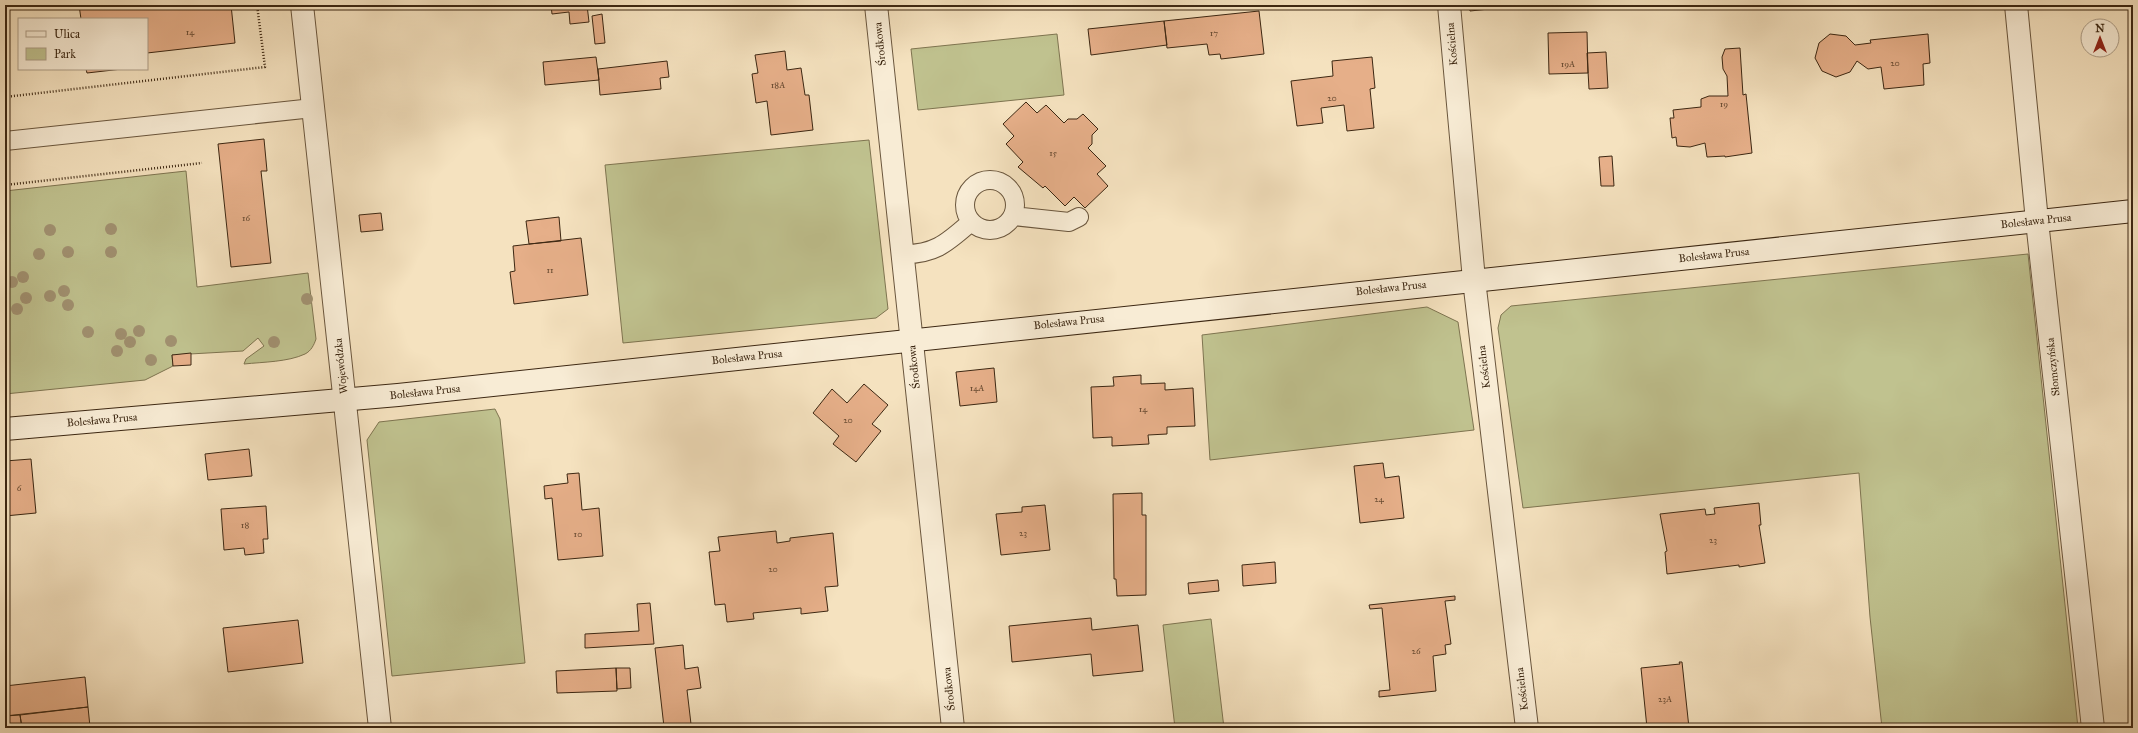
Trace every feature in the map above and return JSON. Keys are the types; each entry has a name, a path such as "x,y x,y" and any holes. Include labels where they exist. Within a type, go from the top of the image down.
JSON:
{"street":[{"name":"Wojewódzka","path":"302,5 380,728"},
{"name":"Środkowa","path":"876,5 953,728"},
{"name":"Kościelna","path":"1449,5 1474,280 1527,728"},
{"name":"Słomczyńska","path":"2016,5 2037,221 2093,728"},
{"name":"Bolesława Prusa","path":"5,429 221,409 345,400 2133,211"}],"lane":[{"path":"5,141 313,108"},
{"path":"982,181 999,181 1012,192 1015,200 1013,216 1009,223 994,230 978,227 971,222 965,207 966,198 969,191 982,181"},
{"path":"1013,216 1069,222 1079,217"},
{"path":"902,254 917,254 946,245 971,222"}],"path":[{"path":"5,97 265,67 257,5"},
{"path":"5,185 202,162"}],"green space":[{"path":"1057,34 1064,95 918,110 911,49"},
{"path":"869,140 888,309 876,318 623,343 605,165"},
{"path":"186,171 197,287 308,273 316,339 311,350 291,359 244,364 246,359 264,346 258,338 243,351 172,355 173,366 145,380 5,394 5,191"},
{"path":"2028,254 2078,728 1882,728 1870,617 1859,473 1523,508 1498,328 1501,315 1511,306"},
{"path":"1427,307 1458,322 1474,430 1210,460 1202,335"},
{"path":"495,409 500,419 525,663 392,676 367,440 379,422"},
{"path":"1211,619 1224,728 1175,728 1163,625"}],"building":[{"path":"79,5 231,5 235,43 148,53 148,18 81,18"},
{"path":"551,5 587,5 589,22 570,24 569,12 552,14"},
{"path":"1469,5 1488,5 1489,9 1470,11"},
{"path":"1488,5 1527,5 1489,9"},
{"path":"1259,11 1264,54 1221,59 1220,54 1209,55 1207,44 1167,48 1164,21"},
{"path":"602,14 605,43 595,44 592,16"},
{"path":"1164,21 1167,45 1091,55 1088,29"},
{"path":"1587,32 1588,73 1549,74 1548,33"},
{"path":"1830,34 1846,36 1855,45 1871,43 1870,40 1928,34 1930,63 1923,64 1924,85 1884,89 1881,67 1868,69 1857,61 1850,72 1836,77 1822,71 1815,58 1819,43"},
{"path":"1740,48 1743,95 1746,94 1752,153 1725,157 1707,157 1705,143 1690,147 1677,146 1676,137 1672,138 1670,118 1674,118 1673,110 1701,107 1701,99 1709,96 1728,96 1727,76 1723,69 1722,57 1725,49"},
{"path":"785,51 787,70 801,68 805,95 809,95 813,130 771,135 767,101 756,103 752,74 758,73 755,55"},
{"path":"1606,52 1608,88 1589,89 1587,53"},
{"path":"596,57 599,80 545,85 543,62"},
{"path":"1372,57 1375,88 1370,89 1374,128 1347,131 1344,105 1321,108 1323,123 1297,126 1291,81 1333,76 1332,61"},
{"path":"667,61 669,77 660,78 661,89 600,95 598,69"},
{"path":"86,70 113,70 87,73"},
{"path":"1026,102 1037,113 1046,105 1064,123 1068,119 1077,119 1083,114 1098,129 1092,135 1092,144 1088,148 1106,166 1097,174 1108,186 1085,208 1074,197 1065,206 1045,186 1043,188 1018,167 1023,162 1006,144 1014,136 1003,124"},
{"path":"264,139 267,171 261,171 271,263 231,267 218,144"},
{"path":"1612,156 1614,186 1601,186 1599,157"},
{"path":"381,213 383,230 361,232 359,215"},
{"path":"559,217 561,241 529,244 526,221"},
{"path":"581,238 588,295 514,304 510,272 515,271 513,246"},
{"path":"191,353 191,365 173,366 172,355"},
{"path":"994,368 997,402 960,406 956,372"},
{"path":"1141,375 1141,384 1165,383 1165,390 1193,388 1195,426 1167,427 1167,434 1148,435 1149,444 1112,446 1112,437 1093,438 1091,387 1114,386 1113,377"},
{"path":"864,384 888,405 872,424 881,431 856,462 833,444 839,436 813,413 832,389 847,403"},
{"path":"249,449 252,476 208,480 205,454"},
{"path":"31,459 36,513 5,516 5,461"},
{"path":"1383,463 1385,478 1399,476 1404,518 1360,523 1354,466"},
{"path":"579,473 582,510 599,508 603,556 558,560 552,498 545,499 544,486 568,483 567,474"},
{"path":"1142,493 1142,515 1146,515 1146,595 1117,596 1116,579 1114,579 1113,494"},
{"path":"1759,503 1761,525 1759,525 1765,563 1667,574 1665,552 1667,551 1660,514 1705,509 1706,515 1715,514 1714,508"},
{"path":"1045,505 1050,550 1001,555 996,514 1022,512 1022,507"},
{"path":"266,506 268,539 263,539 264,553 245,555 244,548 224,550 221,509"},
{"path":"776,531 777,543 790,541 790,538 833,533 838,586 825,587 828,611 801,614 801,608 753,613 754,619 727,622 725,604 715,605 709,552 720,551 718,537"},
{"path":"1275,562 1276,583 1243,586 1242,565"},
{"path":"1218,580 1219,591 1189,594 1188,583"},
{"path":"1455,596 1455,600 1445,601 1451,644 1445,645 1446,654 1433,656 1436,691 1379,697 1379,691 1390,690 1382,608 1370,609 1369,605"},
{"path":"650,603 654,644 585,648 585,634 639,631 637,604"},
{"path":"1091,618 1092,630 1138,625 1143,671 1093,676 1091,654 1012,662 1009,626"},
{"path":"298,620 303,663 228,672 223,628"},
{"path":"683,645 685,669 698,667 701,688 687,690 691,724 664,727 655,648"},
{"path":"1679,662 1682,662 1689,728 1647,728 1641,668 1680,664"},
{"path":"616,668 617,691 557,693 556,671"},
{"path":"616,668 630,668 631,688 617,689"},
{"path":"85,677 88,707 5,716 5,686"},
{"path":"88,707 90,727 22,728 20,715"},
{"path":"20,715 22,728 5,728 5,716"},
{"path":"690,724 690,728 665,728 665,727"}]}
